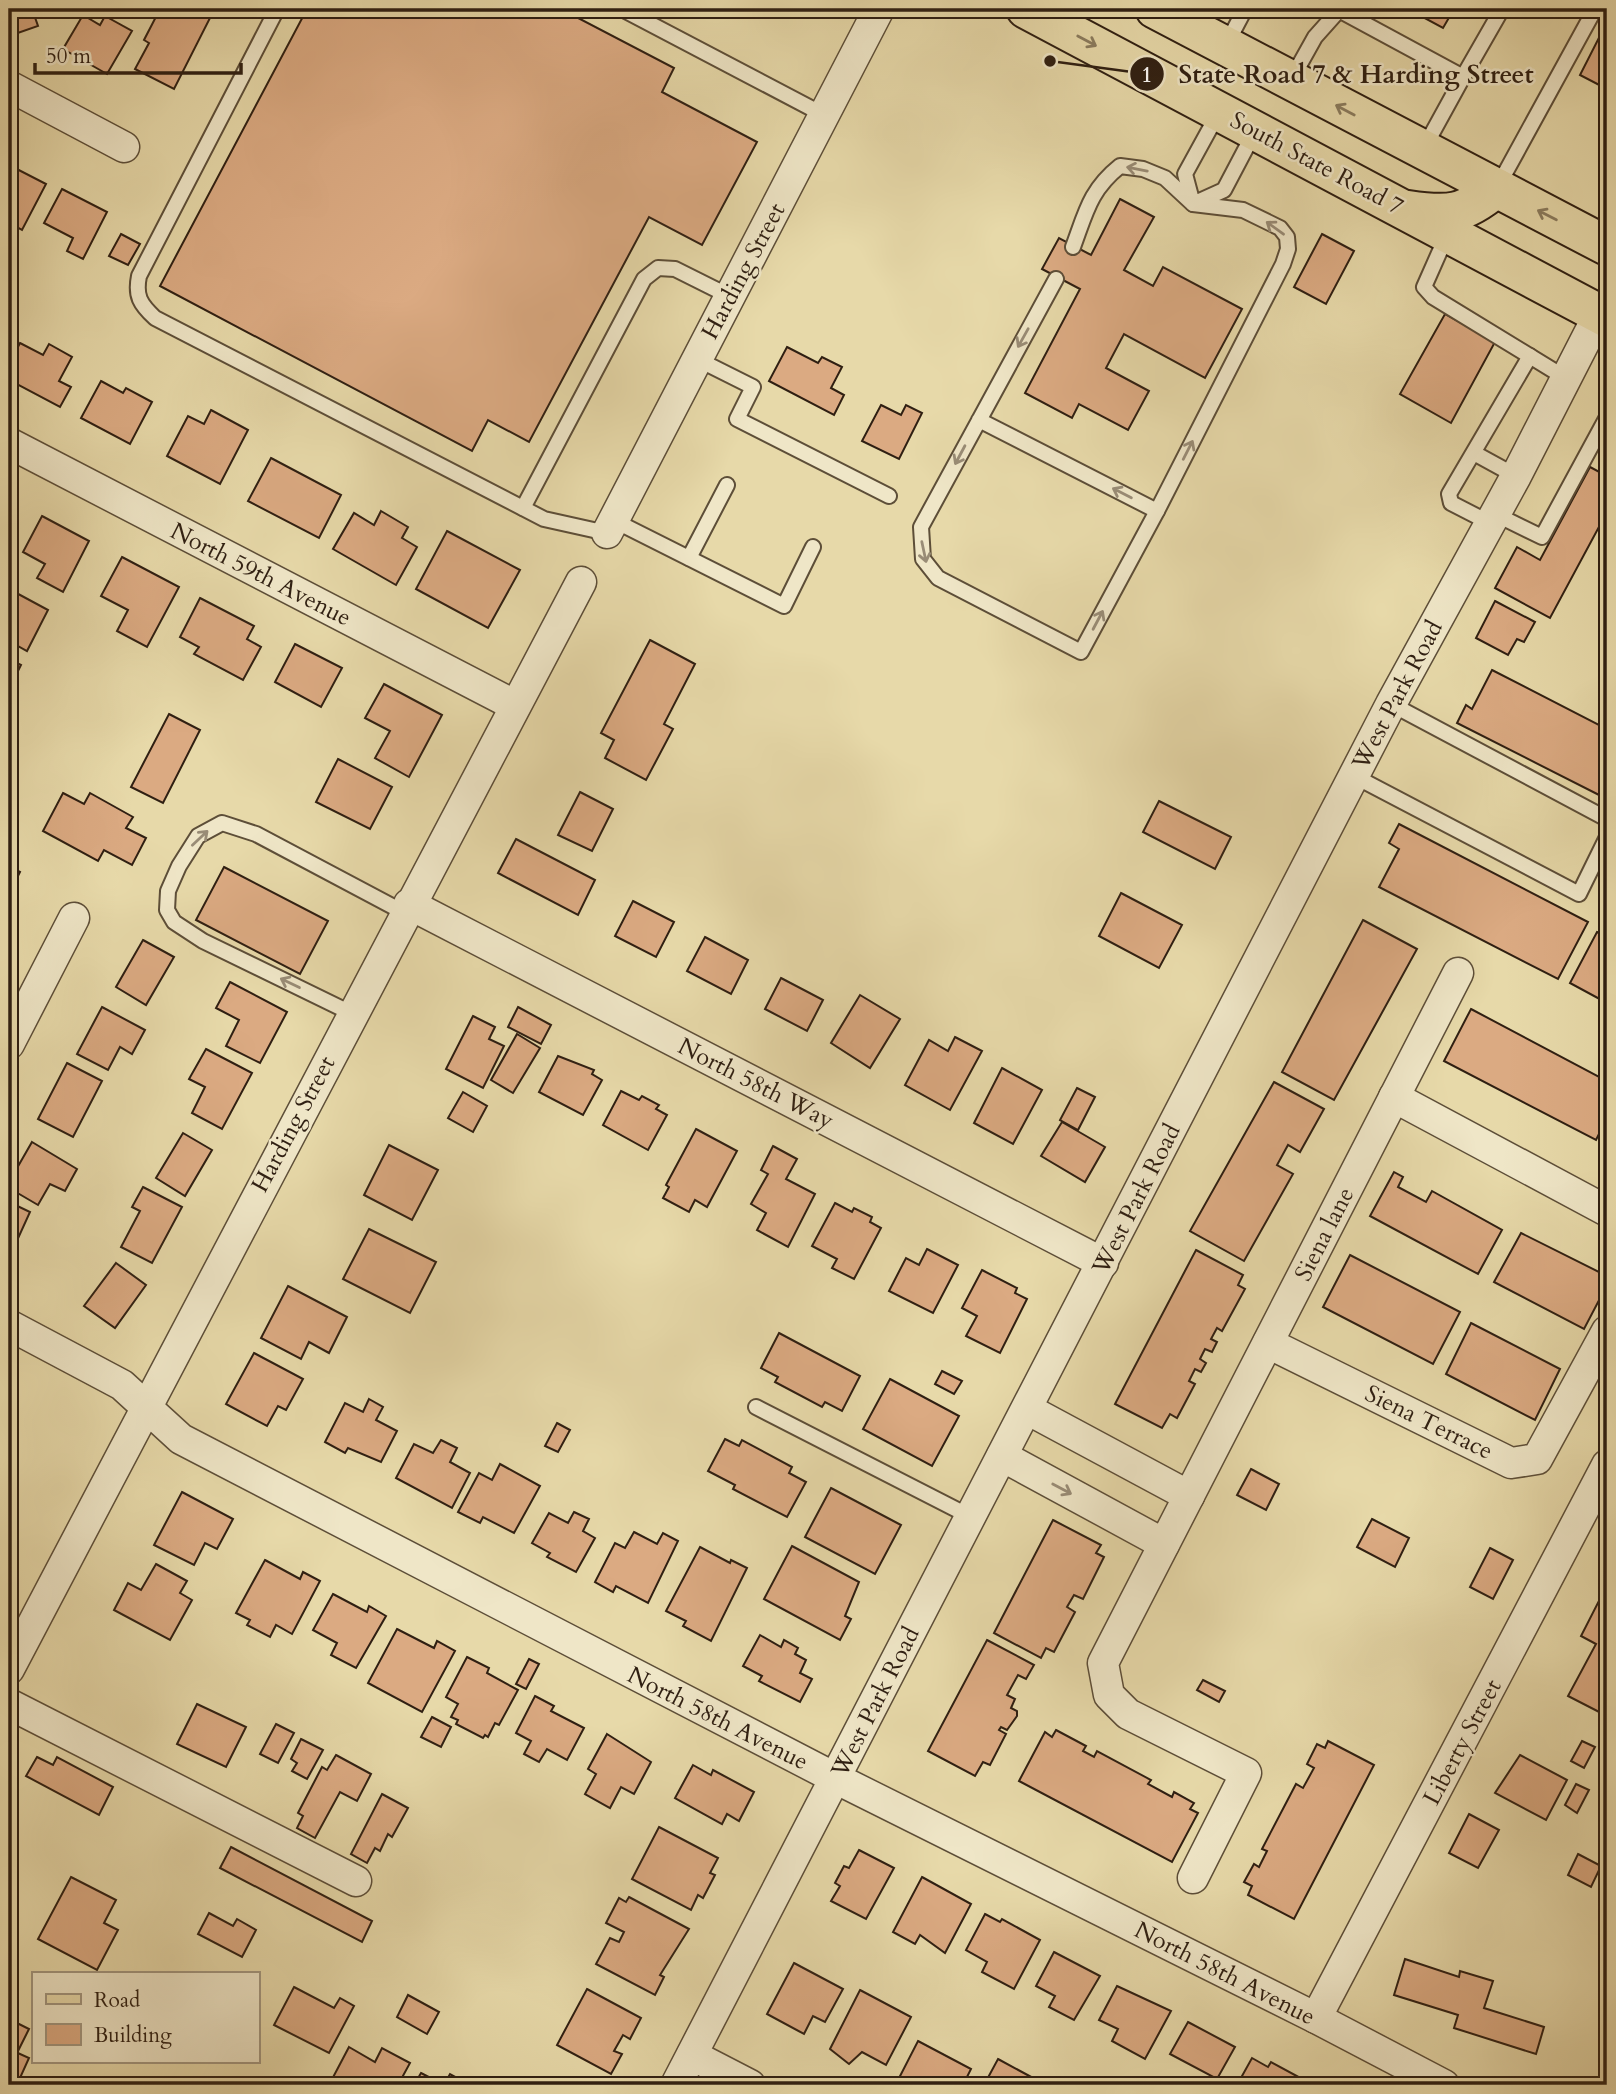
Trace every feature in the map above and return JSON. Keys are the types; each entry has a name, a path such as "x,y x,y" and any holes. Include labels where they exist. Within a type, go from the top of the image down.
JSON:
{"main road":[{"name":"South State Road 7","path":"1026,9 1448,234 1604,313"},
{"path":"1155,9 1607,246"},
{"path":"1403,209 1440,215 1457,212 1474,206 1496,188"}],"street":[{"name":"Harding Street","path":"610,527 879,9"},
{"path":"9,86 124,148"},
{"name":"West Park Road","path":"676,2085 1353,776 1516,476 1564,377 1604,313"},
{"name":"North 59th Avenue","path":"9,443 514,705"},
{"name":"Harding Street","path":"9,1669 351,1013 581,582"},
{"name":"North 58th Way","path":"407,908 1102,1263"},
{"path":"9,1044 74,918"},
{"name":"Siena lane","path":"1193,1878 1246,1773 1128,1714 1110,1695 1103,1664 1458,973"},
{"path":"1394,1097 1607,1211"},
{"name":"North 58th Avenue","path":"9,1325 122,1385 181,1439 835,1778 1316,2018 1444,2085"},
{"name":"Siena Terrace","path":"1268,1342 1511,1463 1537,1459 1607,1331"},
{"path":"1027,1409 1189,1496"},
{"path":"1002,1456 1164,1544"},
{"name":"Liberty Street","path":"1316,2018 1607,1465"},
{"path":"9,1704 356,1881"},
{"path":"692,2055 750,2085"}],"lane":[{"path":"277,9 139,276 136,291 141,305 155,318 523,508 563,526 610,527 689,558 784,606 813,547"},
{"path":"622,9 824,115"},
{"path":"1225,46 1245,9"},
{"path":"1290,81 1315,37 1340,9 1464,77"},
{"path":"1423,150 1502,9"},
{"path":"1496,188 1595,9"},
{"path":"1193,204 1185,174 1220,111"},
{"path":"1193,204 1224,190 1256,130"},
{"path":"1056,279 921,527 923,559 938,578 1081,652 1157,511 1288,249 1287,237 1280,228 1243,210 1193,204 1165,178 1143,169 1119,166 1100,182 1088,202 1073,247"},
{"path":"1448,234 1423,287 1433,297 1564,377"},
{"path":"523,508 644,279 658,268 675,269 729,296"},
{"path":"1530,356 1449,494 1451,503 1542,537 1607,417"},
{"path":"697,359 753,387 737,419 889,496"},
{"path":"979,420 1157,511"},
{"path":"1474,453 1516,476"},
{"path":"689,558 727,485"},
{"path":"1391,704 1607,819"},
{"path":"1353,776 1579,894 1607,837"},
{"path":"351,1013 203,941 174,922 167,909 168,891 179,866 198,836 222,822 256,834 407,908"},
{"path":"755,1407 971,1517"}],"building":[{"path":"9,9 32,9 38,26 9,36"},
{"path":"160,9 197,9 211,16 174,89 135,69 149,43 144,40"},
{"path":"307,9 561,9 674,68 662,92 757,142 702,245 649,217 529,442 488,420 472,451 160,286"},
{"path":"1408,9 1454,9 1443,28"},
{"path":"83,15 100,25 105,16 132,31 107,74 63,49"},
{"path":"1607,22 1607,89 1580,75"},
{"path":"9,165 46,184 22,230 9,223"},
{"path":"62,189 107,212 83,259 67,251 73,238 44,223"},
{"path":"1120,199 1154,217 1124,270 1153,286 1163,267 1242,309 1205,378 1124,334 1106,368 1149,391 1128,430 1079,404 1072,418 1025,393 1080,289 1042,269 1059,238 1091,255"},
{"path":"121,234 140,244 128,265 109,256"},
{"path":"1322,234 1354,251 1326,304 1294,287"},
{"path":"1445,314 1495,342 1451,423 1400,394"},
{"path":"20,343 43,355 49,344 72,357 59,381 71,387 60,407 9,380 9,364"},
{"path":"787,347 818,363 822,357 842,367 831,388 844,395 834,415 769,381"},
{"path":"101,381 123,393 126,388 152,402 130,444 81,418"},
{"path":"881,405 901,415 906,405 922,413 899,459 862,441"},
{"path":"211,410 248,430 220,484 167,456 188,416 204,424"},
{"path":"271,458 341,495 319,538 248,501"},
{"path":"1590,467 1607,476 1607,512 1550,618 1495,588 1517,547 1540,560"},
{"path":"381,511 408,527 402,538 417,547 396,585 333,549 354,513 374,525"},
{"path":"42,516 89,541 63,592 37,578 45,564 23,552"},
{"path":"447,531 520,570 488,628 416,589"},
{"path":"122,557 179,587 147,647 117,631 128,610 101,596"},
{"path":"9,589 48,610 27,651 9,641"},
{"path":"200,598 254,626 247,639 261,647 243,680 194,654 199,647 180,637"},
{"path":"1495,601 1535,622 1524,642 1517,639 1508,655 1476,638"},
{"path":"650,640 695,664 664,724 673,729 646,780 605,758 614,740 601,733"},
{"path":"295,644 342,668 321,707 275,682"},
{"path":"9,659 21,665 9,689"},
{"path":"1492,670 1607,729 1607,799 1457,723 1466,705 1472,709"},
{"path":"384,684 442,715 409,777 375,758 390,731 365,718"},
{"path":"169,714 200,730 163,803 131,787"},
{"path":"338,759 392,787 370,829 316,802"},
{"path":"580,792 613,809 592,851 558,835"},
{"path":"63,793 84,804 90,793 133,817 126,828 146,838 132,865 104,850 98,861 43,831"},
{"path":"1159,801 1231,837 1215,869 1143,832"},
{"path":"1399,824 1588,922 1558,979 1379,887 1399,849 1389,843"},
{"path":"516,839 595,880 578,915 498,873"},
{"path":"9,866 20,872 9,894"},
{"path":"224,867 328,921 300,974 196,920"},
{"path":"1121,893 1182,925 1159,968 1099,936"},
{"path":"633,901 674,922 656,957 615,936"},
{"path":"1363,920 1417,949 1334,1100 1282,1072"},
{"path":"1597,932 1607,937 1607,1003 1570,983"},
{"path":"705,937 748,960 731,994 687,971"},
{"path":"143,940 174,957 146,1005 116,987"},
{"path":"781,978 823,1000 807,1031 765,1009"},
{"path":"230,982 287,1012 260,1063 226,1046 239,1020 216,1008"},
{"path":"860,995 900,1019 870,1068 831,1043"},
{"path":"102,1007 145,1030 132,1054 120,1047 108,1070 77,1054"},
{"path":"518,1007 551,1025 541,1044 508,1027"},
{"path":"1471,1009 1607,1081 1607,1118 1596,1140 1444,1061"},
{"path":"473,1016 495,1027 489,1039 504,1046 483,1088 446,1069"},
{"path":"517,1034 540,1048 513,1093 491,1080"},
{"path":"955,1037 982,1051 950,1110 905,1085 929,1040 948,1051"},
{"path":"206,1049 252,1073 222,1129 192,1113 205,1087 189,1079"},
{"path":"558,1056 594,1070 592,1074 602,1080 583,1115 539,1092"},
{"path":"67,1063 102,1081 73,1137 38,1119"},
{"path":"1002,1068 1042,1090 1013,1144 974,1123"},
{"path":"1274,1082 1324,1109 1300,1152 1288,1145 1277,1165 1293,1174 1244,1261 1190,1231"},
{"path":"1077,1088 1095,1097 1078,1130 1060,1120"},
{"path":"621,1091 639,1100 642,1096 659,1105 656,1109 667,1115 648,1150 603,1125"},
{"path":"463,1092 487,1106 473,1132 448,1118"},
{"path":"1062,1122 1105,1147 1085,1182 1041,1156"},
{"path":"696,1129 737,1151 707,1207 695,1200 689,1212 663,1198 669,1187 666,1185"},
{"path":"183,1133 212,1150 185,1196 156,1178"},
{"path":"32,1142 77,1169 65,1191 50,1184 38,1205 9,1188 9,1182"},
{"path":"389,1145 438,1170 412,1220 364,1195"},
{"path":"773,1146 797,1159 786,1179 815,1194 788,1247 757,1230 766,1213 751,1204 768,1174 761,1170"},
{"path":"1394,1172 1403,1177 1398,1187 1426,1202 1432,1191 1502,1230 1478,1274 1370,1216"},
{"path":"143,1187 182,1207 152,1263 121,1247 140,1211 132,1207"},
{"path":"9,1202 30,1212 10,1256 9,1256"},
{"path":"835,1203 852,1212 854,1208 872,1217 870,1222 881,1228 854,1279 832,1268 837,1259 812,1246"},
{"path":"369,1229 436,1262 410,1313 343,1279"},
{"path":"1521,1233 1607,1276 1607,1285 1584,1329 1494,1282"},
{"path":"927,1249 958,1265 933,1313 889,1291 906,1258 919,1265"},
{"path":"1196,1250 1243,1275 1238,1285 1245,1289 1222,1331 1217,1328 1211,1339 1217,1342 1212,1352 1205,1349 1200,1359 1206,1363 1201,1372 1195,1369 1189,1381 1195,1384 1177,1418 1170,1414 1162,1428 1115,1404"},
{"path":"1350,1255 1460,1312 1433,1364 1323,1307"},
{"path":"116,1263 146,1285 115,1328 84,1306"},
{"path":"982,1270 1017,1288 1015,1293 1027,1299 1000,1353 966,1336 977,1316 962,1308"},
{"path":"288,1286 347,1317 329,1353 309,1342 301,1359 261,1338"},
{"path":"1471,1323 1560,1369 1535,1420 1446,1374"},
{"path":"779,1333 860,1376 842,1411 825,1402 822,1407 775,1382 778,1377 761,1368"},
{"path":"254,1353 303,1379 286,1410 278,1406 267,1426 226,1404"},
{"path":"942,1371 962,1381 954,1394 935,1384"},
{"path":"890,1379 959,1416 932,1466 863,1429"},
{"path":"369,1399 383,1407 376,1420 397,1431 381,1462 348,1448 345,1453 325,1442 345,1403 363,1412"},
{"path":"557,1423 570,1430 558,1452 545,1446"},
{"path":"725,1439 739,1446 742,1440 792,1467 789,1473 806,1482 787,1517 733,1489 735,1485 708,1471"},
{"path":"441,1440 457,1448 450,1462 470,1473 452,1508 396,1478 414,1444 433,1453"},
{"path":"500,1464 540,1486 514,1533 483,1517 480,1523 458,1512 479,1473 492,1480"},
{"path":"1251,1469 1279,1484 1266,1510 1237,1495"},
{"path":"831,1488 901,1525 875,1574 805,1537"},
{"path":"182,1492 233,1519 217,1549 205,1543 194,1565 154,1545"},
{"path":"574,1512 589,1519 583,1531 595,1538 576,1572 547,1557 550,1553 532,1543 549,1513 568,1523"},
{"path":"1372,1519 1409,1538 1395,1567 1357,1547"},
{"path":"1053,1520 1101,1545 1096,1553 1104,1557 1083,1599 1074,1595 1067,1607 1075,1612 1054,1652 1046,1648 1041,1658 994,1633"},
{"path":"634,1532 657,1544 663,1533 678,1541 648,1603 616,1586 613,1592 595,1582 615,1543 625,1548"},
{"path":"792,1546 859,1582 845,1616 851,1619 840,1640 764,1599"},
{"path":"700,1547 730,1563 731,1560 747,1568 711,1641 683,1626 686,1621 666,1611"},
{"path":"1490,1548 1513,1560 1493,1599 1470,1587"},
{"path":"265,1560 300,1579 303,1572 320,1581 292,1634 276,1625 270,1637 247,1625 250,1620 236,1613"},
{"path":"156,1564 187,1581 180,1593 192,1600 170,1640 114,1610 128,1583 141,1590"},
{"path":"1605,1589 1607,1716 1568,1696 1596,1644 1581,1636"},
{"path":"333,1594 367,1612 369,1606 386,1616 356,1668 331,1655 337,1643 313,1630"},
{"path":"397,1629 434,1648 437,1641 455,1651 422,1712 368,1683"},
{"path":"760,1635 781,1647 784,1640 798,1648 795,1654 806,1660 800,1673 812,1679 800,1702 759,1681 762,1676 743,1666"},
{"path":"987,1640 1034,1665 1026,1679 1018,1675 1007,1695 1015,1699 1011,1708 1017,1711 1017,1716 1007,1730 1001,1727 999,1730 1006,1734 990,1765 983,1762 975,1776 928,1751"},
{"path":"467,1657 489,1668 487,1673 518,1690 499,1725 495,1723 488,1737 485,1735 483,1738 456,1724 458,1720 451,1717 458,1704 446,1697"},
{"path":"529,1659 539,1664 526,1689 516,1684"},
{"path":"1203,1680 1225,1691 1219,1702 1197,1690"},
{"path":"535,1696 554,1706 551,1711 584,1728 567,1760 547,1749 539,1762 524,1754 531,1741 516,1733"},
{"path":"197,1704 246,1727 226,1767 177,1744"},
{"path":"432,1717 451,1727 441,1747 421,1737"},
{"path":"276,1724 294,1733 278,1763 260,1754"},
{"path":"1056,1730 1086,1746 1083,1751 1094,1757 1097,1751 1151,1780 1148,1784 1172,1797 1174,1792 1194,1803 1190,1809 1198,1813 1172,1862 1019,1781 1045,1732 1052,1737"},
{"path":"607,1734 651,1762 634,1794 621,1787 610,1808 585,1794 596,1774 588,1769"},
{"path":"301,1739 323,1750 307,1779 292,1771 297,1763 291,1759"},
{"path":"1328,1741 1374,1765 1294,1919 1248,1895 1252,1886 1244,1882 1254,1864 1259,1867 1267,1851 1262,1849 1296,1784 1303,1788 1314,1768 1307,1764 1317,1744 1325,1748"},
{"path":"1582,1741 1595,1747 1584,1768 1571,1761"},
{"path":"336,1755 371,1774 357,1801 340,1792 315,1838 297,1828 303,1816 298,1813 322,1767 327,1770"},
{"path":"1520,1755 1567,1780 1546,1820 1495,1793"},
{"path":"37,1757 53,1765 57,1757 113,1787 99,1815 26,1776"},
{"path":"693,1765 711,1775 713,1770 754,1792 739,1821 727,1814 722,1824 675,1798"},
{"path":"1576,1784 1589,1790 1577,1813 1565,1805"},
{"path":"382,1794 408,1808 392,1837 388,1834 380,1851 375,1848 367,1863 351,1854"},
{"path":"1469,1814 1499,1830 1478,1868 1449,1853"},
{"path":"659,1827 718,1858 710,1873 715,1875 703,1898 698,1895 691,1910 632,1879"},
{"path":"231,1847 372,1921 362,1942 220,1868"},
{"path":"859,1850 894,1868 866,1919 831,1901 840,1886 835,1883 844,1866 849,1868"},
{"path":"1578,1854 1601,1866 1591,1887 1568,1875"},
{"path":"71,1877 116,1900 104,1923 118,1930 97,1970 38,1939"},
{"path":"922,1877 971,1904 945,1953 920,1935 915,1944 893,1932"},
{"path":"629,1897 689,1929 660,1975 664,1977 655,1995 596,1964 610,1938 619,1942 624,1932 606,1923 619,1898 626,1902"},
{"path":"209,1913 233,1926 237,1919 256,1930 242,1957 198,1934"},
{"path":"985,1914 1000,1922 1002,1919 1040,1940 1014,1989 982,1972 987,1962 966,1950"},
{"path":"1054,1952 1100,1976 1074,2020 1049,2007 1055,1996 1036,1986"},
{"path":"1405,1959 1459,1977 1460,1971 1493,1981 1484,2008 1544,2027 1536,2054 1454,2028 1458,2015 1394,1995"},
{"path":"794,1963 843,1989 825,2022 813,2016 804,2034 767,2014"},
{"path":"1117,1986 1171,2011 1145,2059 1112,2041 1118,2029 1099,2020"},
{"path":"294,1987 334,2008 340,1998 354,2006 329,2053 274,2025"},
{"path":"587,1989 641,2018 630,2039 623,2035 614,2051 622,2054 611,2074 557,2045"},
{"path":"860,1990 911,2017 886,2065 862,2052 849,2064 830,2049"},
{"path":"408,1995 439,2012 427,2034 397,2017"},
{"path":"9,2019 29,2029 18,2051 9,2046"},
{"path":"1188,2022 1235,2047 1217,2079 1170,2054"},
{"path":"918,2041 971,2069 963,2085 909,2085 898,2080"},
{"path":"349,2047 375,2062 382,2048 410,2063 398,2085 334,2085 330,2083"},
{"path":"9,2049 29,2058 20,2078 9,2073"},
{"path":"1252,2058 1268,2067 1271,2062 1306,2081 1304,2085 1237,2085"},
{"path":"998,2059 1046,2085 984,2085"},
{"path":"421,2073 444,2085 414,2085"},
{"path":"450,2074 470,2085 444,2085"}],"place":[{"name":"State Road 7 & Harding Street","path":"1050,61"}]}
